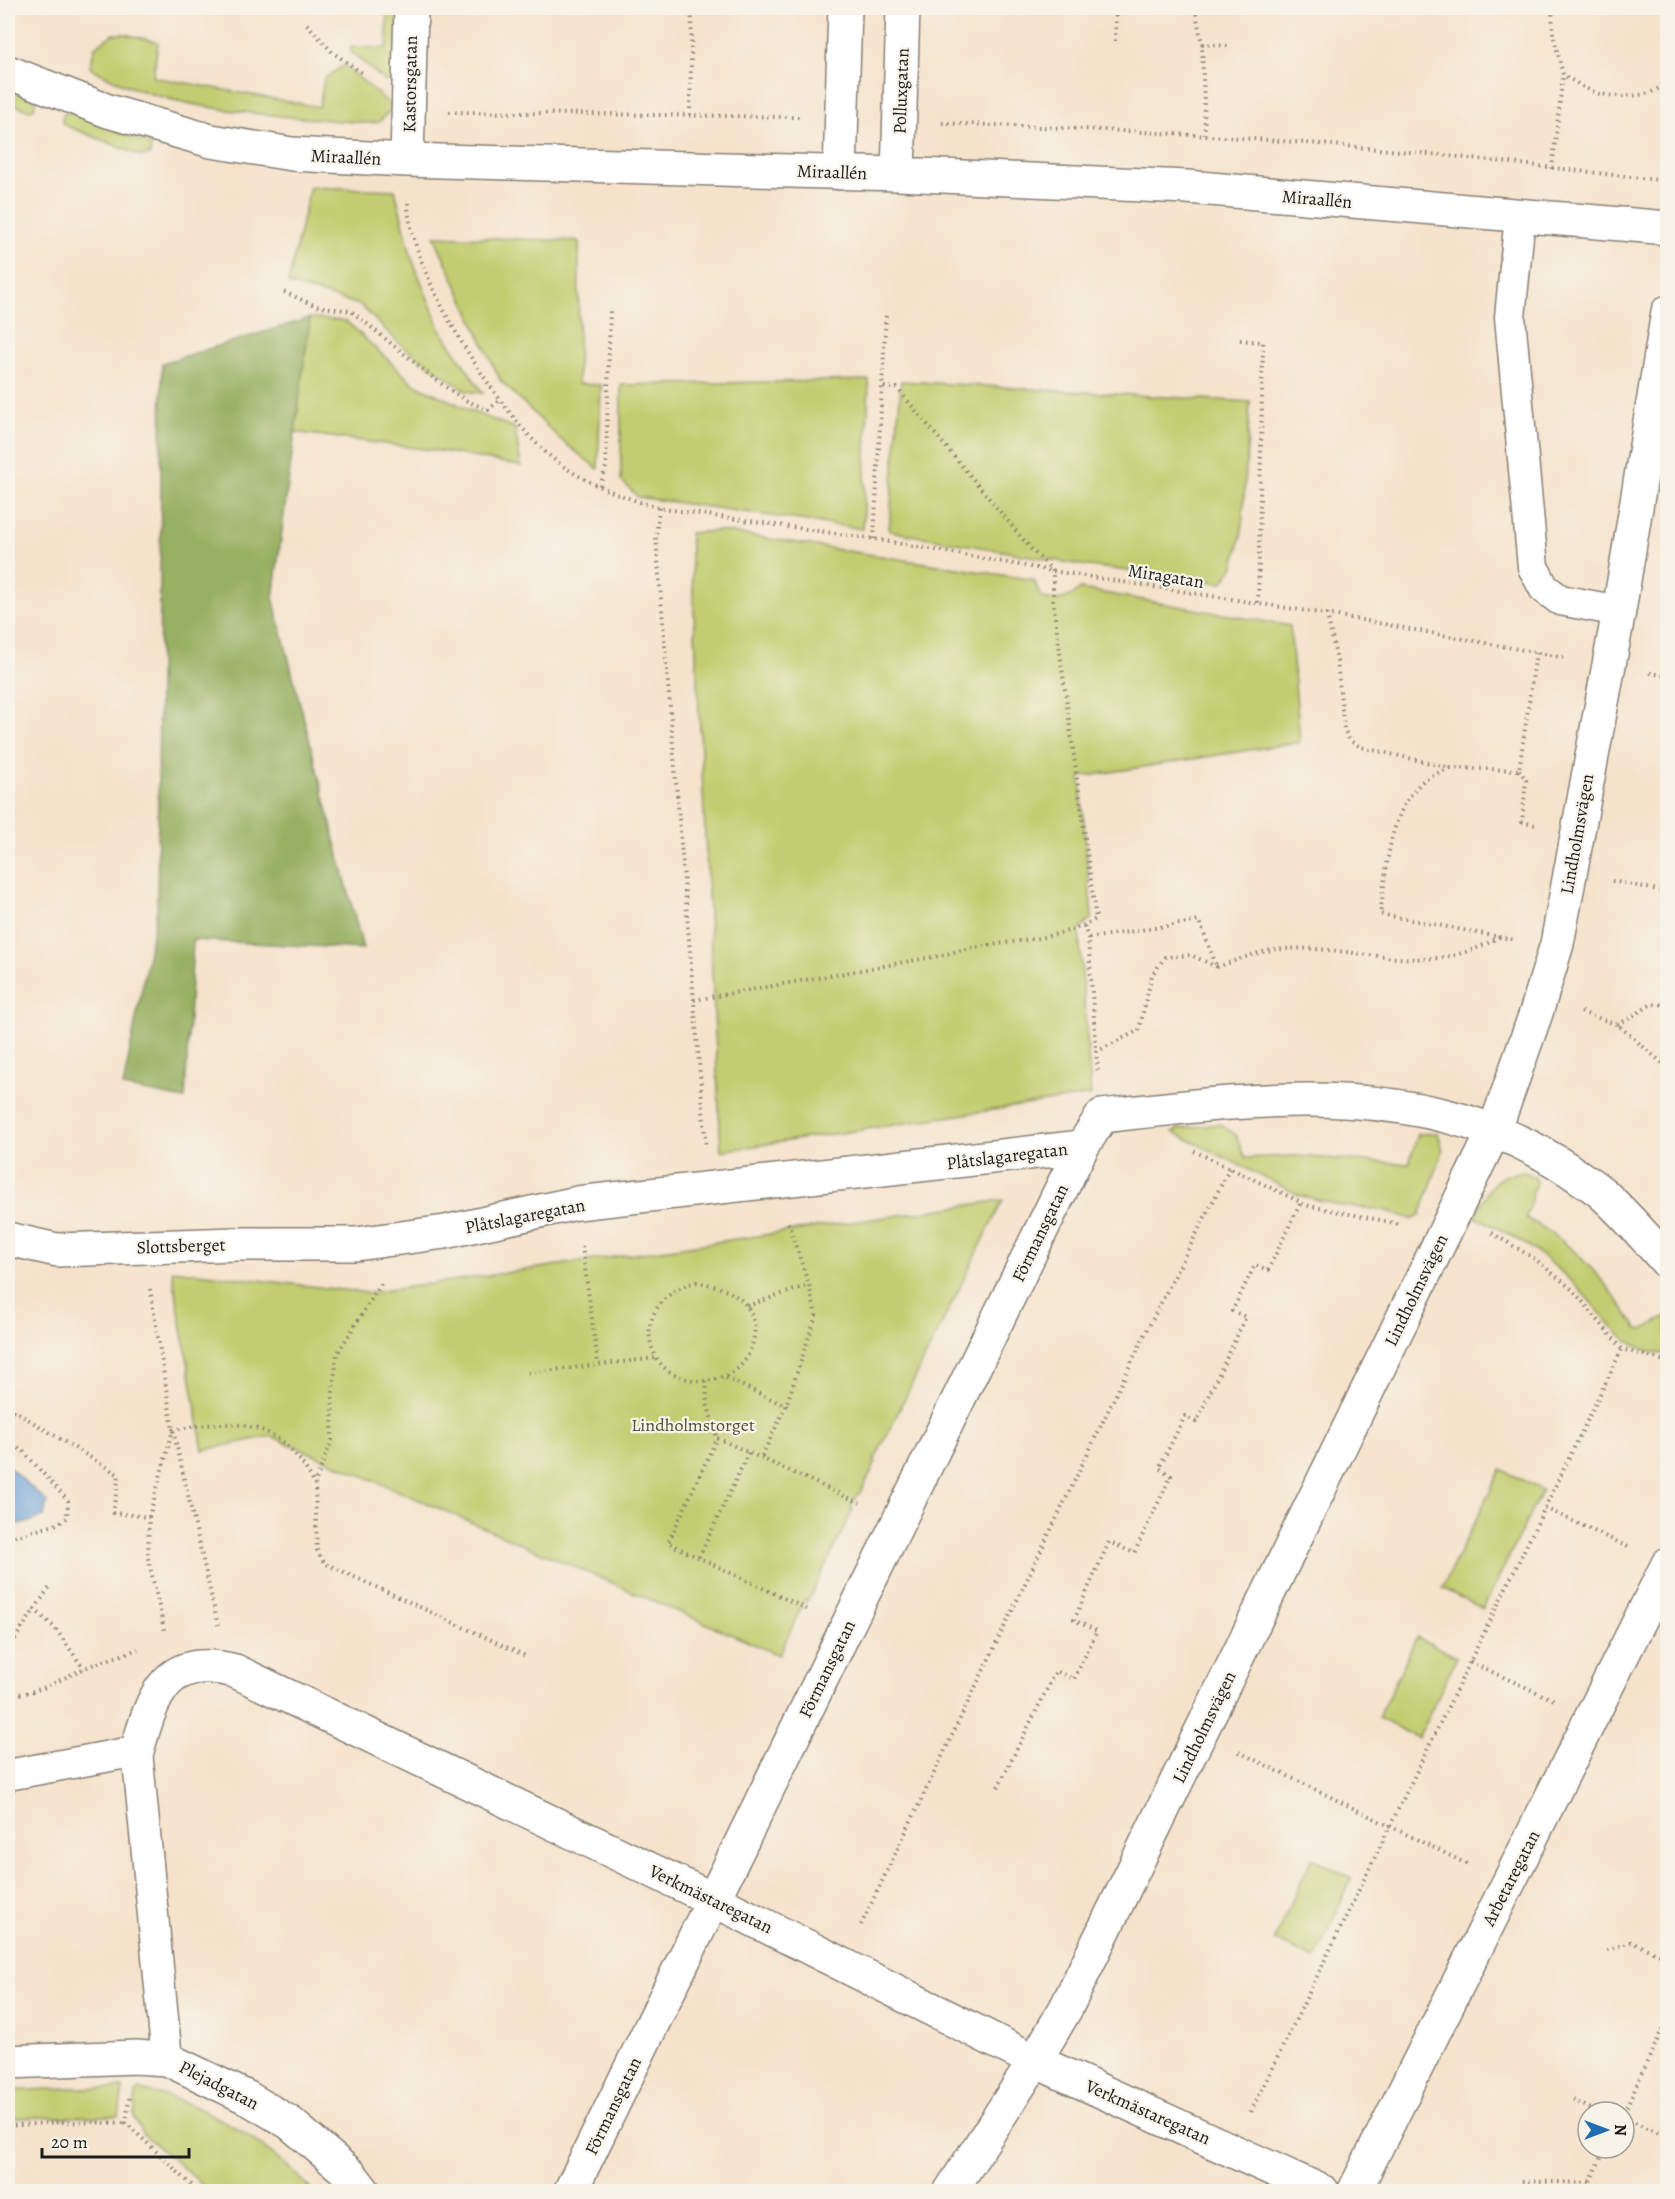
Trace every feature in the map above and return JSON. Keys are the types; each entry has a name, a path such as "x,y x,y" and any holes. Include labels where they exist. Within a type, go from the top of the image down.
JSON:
{"street":[{"name":"Kastorsgatan","path":"407,160 411,8"},
{"path":"840,173 845,8"},
{"name":"Polluxgatan","path":"898,174 903,8"},
{"name":"Miraallén","path":"8,72 108,111 211,141 292,154 407,160 898,174 1187,187 1668,228"},
{"name":"Lindholmsvägen","path":"950,2192 1035,2061 1066,2008 1495,1129 1542,994 1555,948 1619,611 1668,312"},
{"path":"1102,1116 1239,1101 1334,1099 1408,1108 1495,1129 1550,1157 1602,1192 1668,1263"},
{"name":"Plåtslagaregatan","path":"356,1244 412,1238 577,1203 775,1183 1082,1147 1102,1116"},
{"name":"Förmansgatan","path":"570,2192 1082,1147"},
{"name":"Slottsberget","path":"8,1239 57,1250 236,1244 356,1244"},
{"name":"Arbetaregatan","path":"1354,2192 1667,1564"},
{"name":"Verkmästaregatan","path":"137,1751 145,1721 156,1697 177,1672 198,1666 235,1671 714,1900 1035,2061 1323,2192"},
{"name":"Plejadgatan","path":"8,2062 135,2056 167,2059 246,2097 290,2124 351,2175 364,2192"}],"lane":[{"path":"1520,216 1510,317 1533,567 1544,588 1560,600 1619,611"},
{"path":"8,1774 137,1751 167,2059"}],"path":[{"path":"690,116 693,8"},
{"path":"1115,41 1116,8"},
{"path":"1195,8 1202,44 1204,136"},
{"path":"1552,8 1553,34 1563,75 1552,169"},
{"path":"307,24 332,52 410,109 690,116 842,117"},
{"path":"1202,44 1229,46"},
{"path":"1563,75 1599,94 1636,95 1654,91 1668,76"},
{"path":"900,122 1204,136 1419,153 1668,181"},
{"name":"Miragatan","path":"407,160 408,208 418,251 437,299 459,339 501,399 538,446 571,471 624,498 659,508 874,539 1053,571 1327,614 1668,676"},
{"path":"8,202 14,204"},
{"path":"284,292 316,306 351,311 465,400 488,410 501,399"},
{"path":"600,486 606,467 610,309"},
{"path":"874,539 886,313"},
{"path":"1240,340 1263,342 1258,604"},
{"path":"694,1000 936,957 967,948 1018,943 1084,926 1096,919 1053,602 1053,571 1032,550 897,388 883,387"},
{"path":"659,508 656,537 709,1190"},
{"path":"1327,614 1337,661 1344,729 1350,741 1361,747 1450,768 1519,770 1536,653"},
{"path":"1450,768 1423,781 1404,808 1391,841 1380,914 1555,948"},
{"path":"1570,873 1668,892"},
{"path":"1089,938 1199,921 1217,967"},
{"path":"1084,926 1089,938 1102,1116"},
{"path":"1096,1052 1139,1030 1152,975 1165,957 1191,955 1217,967 1264,951 1328,949 1424,961 1467,952 1499,937"},
{"path":"1542,994 1574,1010 1618,1025 1668,1068"},
{"path":"1618,1025 1652,1004 1668,1005"},
{"path":"1142,1112 1167,1138 1309,1206 1405,1225 1498,1235 1535,1259 1573,1290 1622,1349 1668,1362"},
{"path":"842,1964 1146,1332 1230,1168"},
{"path":"761,1458 786,1406 816,1315 809,1285 775,1183"},
{"path":"998,1787 1056,1671 1074,1679 1098,1631 1074,1620 1109,1542 1134,1553 1171,1476 1159,1468 1185,1416 1196,1422 1246,1317 1232,1311 1255,1265 1268,1270 1301,1202"},
{"path":"577,1203 598,1364"},
{"path":"412,1238 338,1354 333,1389 332,1440 315,1484 317,1550 324,1563 526,1656"},
{"path":"143,1248 173,1430 217,1624 235,1671"},
{"path":"696,1282 713,1284 729,1289 747,1306 752,1313 753,1334 748,1354 739,1369 726,1378 706,1381 685,1378 656,1358 650,1340 651,1315 663,1297 680,1286 696,1282"},
{"path":"747,1306 809,1285"},
{"path":"1232,2151 1622,1349"},
{"path":"528,1373 656,1358"},
{"path":"726,1378 786,1406"},
{"path":"706,1381 707,1402 717,1438 668,1542 847,1628"},
{"path":"8,1407 119,1475 114,1513 149,1517"},
{"path":"173,1430 212,1423 249,1427 277,1435 294,1451 315,1484"},
{"path":"167,1638 148,1558 149,1517 173,1430"},
{"path":"717,1438 899,1521"},
{"path":"8,1442 24,1452 68,1501 67,1518 56,1525 8,1538"},
{"path":"699,1557 749,1452"},
{"path":"1545,1508 1667,1564"},
{"path":"8,1649 49,1588"},
{"path":"34,1609 56,1628 84,1669"},
{"path":"207,1627 217,1624"},
{"path":"8,1695 30,1694 59,1684 84,1669 147,1646"},
{"path":"1470,1662 1591,1718"},
{"path":"1200,1734 1508,1884"},
{"path":"1607,1950 1631,1941 1668,1958"},
{"path":"1630,2100 1668,2017"},
{"path":"126,2123 135,2056"},
{"path":"8,2126 61,2122 126,2123 199,2192"},
{"path":"1636,2123 1668,2138"},
{"path":"1585,2192 1600,2160"},
{"path":"1522,2181 1589,2183"}],"green space":[{"path":"387,8 400,8 397,82 385,81 350,51 351,47 387,48"},
{"path":"113,34 125,34 158,42 153,77 319,107 324,79 344,65 393,107 379,122 368,123 225,110 152,94 119,82 90,67 95,47"},
{"path":"8,87 36,100 34,109 28,110 8,102"},
{"path":"72,112 147,143 151,146 150,155 141,156 65,125 62,122 63,114"},
{"path":"310,187 395,190 412,259 440,329 483,393 466,391 402,346 360,305 288,284"},
{"path":"434,236 579,241 578,384 601,385 598,469 561,440 500,380"},
{"path":"310,318 346,321 413,383 473,412 515,428 521,466 446,452 294,432"},
{"path":"310,318 273,598 363,949 193,940 185,1099 123,1087 157,909 162,363"},
{"path":"869,380 863,529 638,497 621,480 621,385"},
{"path":"901,381 1250,402 1242,531 1234,566 1222,583 1081,565 889,531"},
{"path":"719,531 1034,580 1041,597 1052,600 1062,599 1081,589 1290,626 1300,742 1080,777 1092,918 1079,931 1091,1095 721,1151 690,533"},
{"path":"1220,1124 1236,1135 1245,1158 1295,1156 1409,1164 1418,1134 1438,1133 1443,1151 1420,1215 1411,1219 1384,1210 1342,1206 1299,1195 1173,1132 1178,1129"},
{"path":"1524,1172 1535,1177 1536,1182 1526,1218 1560,1239 1575,1252 1602,1280 1637,1328 1642,1330 1667,1316 1667,1354 1653,1352 1630,1343 1612,1327 1572,1282 1549,1262 1519,1240 1475,1217 1497,1180 1513,1173"},
{"name":"Lindholmstorget","path":"1003,1200 874,1461 876,1462 851,1508 853,1510 808,1601 805,1600 779,1655 271,1436 203,1450 172,1270 369,1293"},
{"path":"1501,1469 1542,1490 1483,1609 1442,1588"},
{"path":"1417,1637 1457,1657 1418,1738 1378,1718"},
{"path":"1312,1858 1352,1878 1315,1959 1274,1940"},
{"path":"123,2088 119,2116 8,2118 8,2091"},
{"path":"140,2090 188,2104 234,2127 276,2157 312,2191 210,2191 142,2133 134,2117 136,2093"}],"water":[{"path":"8,1466 47,1502 44,1516 26,1523 8,1525"}]}
